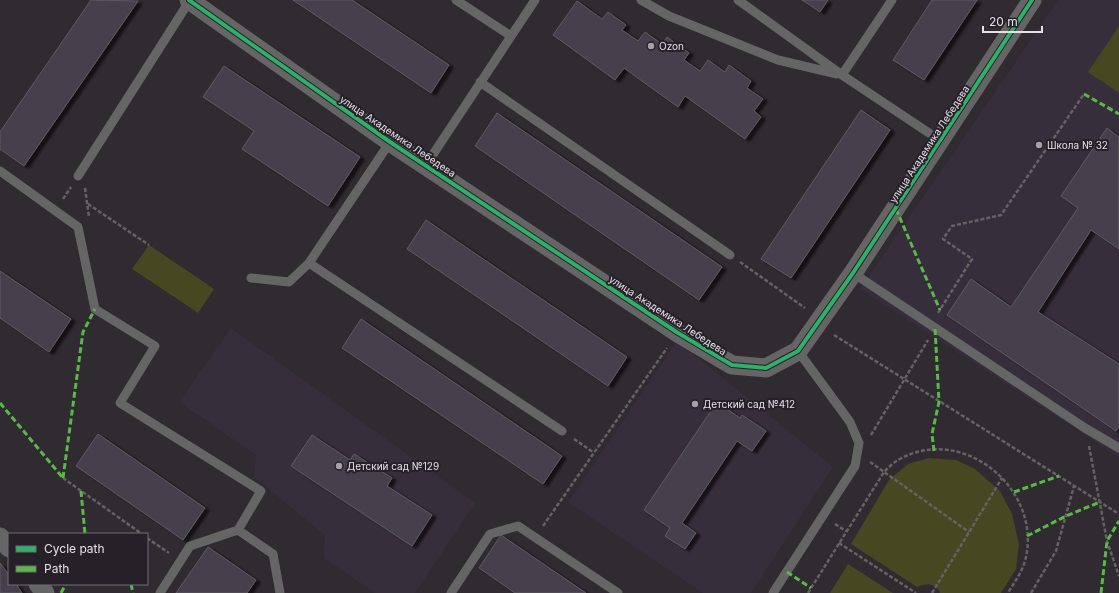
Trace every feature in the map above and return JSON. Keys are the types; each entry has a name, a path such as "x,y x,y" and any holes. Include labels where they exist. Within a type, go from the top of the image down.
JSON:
{"street":[{"name":"улица Академика Лебедева","path":"190,0 390,142 678,333 732,365 766,368 798,351 812,316 853,274 1032,0"},
{"path":"0,537 8,547"},
{"path":"39,585 45,593"}],"lane":[{"path":"78,176 190,0"},
{"path":"456,0 511,36"},
{"path":"426,165 535,0"},
{"path":"641,0 669,16 778,60 842,75"},
{"path":"738,0 842,75 941,141"},
{"path":"842,75 892,0"},
{"path":"480,82 730,255"},
{"path":"251,278 289,282 309,263 390,142"},
{"path":"0,171 55,212 78,227 95,309 155,346 120,403 262,491 238,530 190,546 160,593"},
{"path":"309,263 562,431"},
{"path":"853,274 1086,428 1119,448"},
{"path":"774,593 855,466 859,443 850,422 798,351"},
{"path":"451,593 490,534 518,526 618,593"},
{"path":"238,530 273,554 280,593"}],"path":[{"path":"859,443 869,438 904,380 972,259 943,238 952,226 1001,215 1084,94"},
{"path":"55,212 78,176"},
{"path":"87,204 149,245"},
{"path":"730,255 812,316 904,380 1119,514"},
{"path":"535,538 593,452 678,333"},
{"path":"1086,428 1107,541 1119,576"},
{"path":"562,431 593,452"},
{"path":"808,593 884,472 898,460 912,454 942,450 957,452 986,464 1002,478 1017,497 1023,511 1027,541 1026,557 1021,571 1008,593"},
{"path":"858,452 969,532"},
{"path":"63,478 141,533"},
{"path":"932,593 1002,478"},
{"path":"1031,593 1056,551 1074,486"},
{"path":"148,539 180,561"},
{"path":"839,543 916,593"}],"shaded area":[{"name":"Школа № 32","path":"1058,0 1119,0 1119,457 860,289"},
{"name":"Детский сад №129","path":"231,328 475,503 415,593 375,593 324,558 325,535 254,477 256,455 179,402"},
{"name":"Детский сад №412","path":"677,341 833,467 751,593 703,593 568,502"}],"green space":[{"path":"1119,26 1119,93 1088,72"},
{"path":"149,245 214,289 198,313 132,269"},
{"path":"929,458 956,460 975,469 1000,491 1012,514 1019,544 1016,569 1001,593 940,593 934,586 924,585 917,587 851,544 889,480 908,464"},
{"path":"848,564 893,593 830,593"}],"building":[{"path":"91,0 138,1 24,166 0,149 0,132"},
{"path":"293,0 352,0 449,65 431,93"},
{"path":"802,0 828,0 820,12"},
{"path":"932,0 977,0 924,80 893,60"},
{"path":"577,1 602,19 608,12 626,25 622,30 638,41 645,32 662,44 667,37 689,53 684,60 700,71 708,60 725,72 729,65 751,81 747,88 763,99 754,111 761,117 745,139 685,96 678,107 624,68 615,80 553,35"},
{"path":"224,66 360,157 328,206 242,149 254,131 203,97"},
{"path":"861,110 890,130 791,278 761,259"},
{"path":"497,113 722,267 699,300 475,146"},
{"path":"1107,128 1119,137 1119,249 1091,230 1038,312 1119,364 1119,427 1116,431 947,315 971,279 1011,307 1078,208 1061,196"},
{"path":"426,220 627,357 608,386 407,249"},
{"path":"0,271 71,319 49,352 0,318"},
{"path":"361,319 562,456 543,484 342,348"},
{"path":"717,402 740,418 742,415 766,431 752,451 737,441 682,523 696,533 685,549 665,536 670,528 644,510"},
{"path":"98,434 205,508 183,540 76,466"},
{"path":"312,435 350,460 354,454 392,478 387,486 432,515 412,546 291,466"},
{"path":"501,535 586,593 515,593 479,568"},
{"path":"208,547 256,580 247,593 176,593"},
{"path":"0,563 8,574 8,585 17,585 22,593 0,593"}],"marked path":[{"path":"1084,94 1119,114"},
{"path":"896,209 940,310"},
{"path":"63,478 83,332 95,309"},
{"path":"934,451 932,434 939,402 935,328"},
{"path":"0,403 63,478"},
{"path":"1014,492 1059,476"},
{"path":"81,491 85,533"},
{"path":"1027,536 1066,516 1100,502"},
{"path":"1101,593 1107,541 1119,521"},
{"path":"787,572 811,588"},
{"path":"61,593 65,585"},
{"path":"131,585 133,593"}],"cycle path":[{"path":"189,0 390,142 678,333 732,365 766,368 798,351 853,273 1032,0"}],"place":[{"name":"Ozon","path":"651,46"},
{"name":"Школа № 32","path":"1039,145"},
{"name":"Детский сад №412","path":"695,404"},
{"name":"Детский сад №129","path":"339,466"}]}
